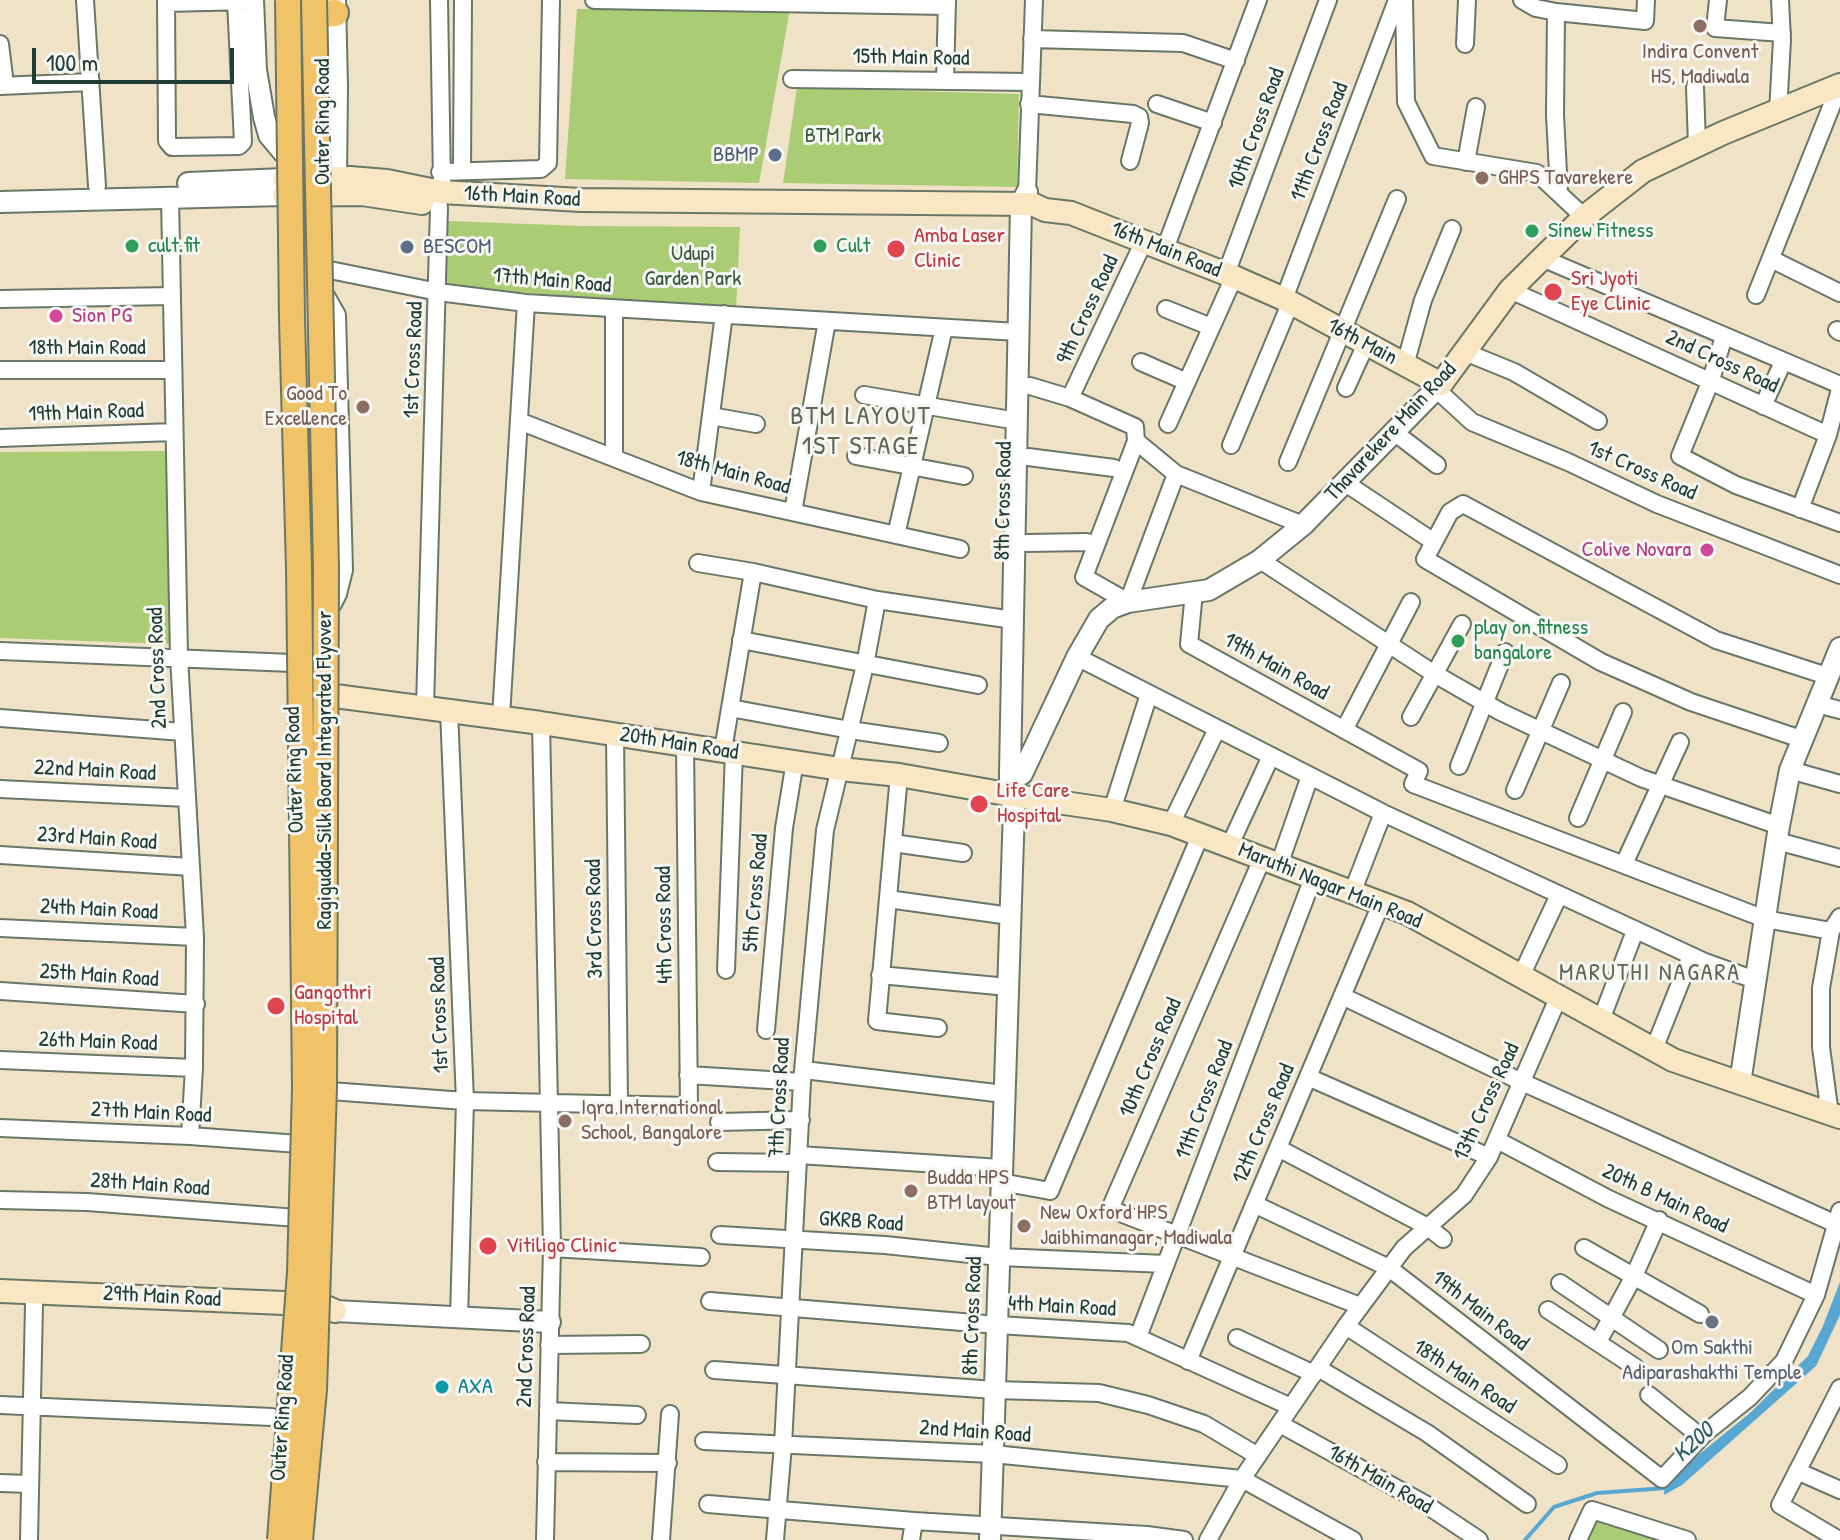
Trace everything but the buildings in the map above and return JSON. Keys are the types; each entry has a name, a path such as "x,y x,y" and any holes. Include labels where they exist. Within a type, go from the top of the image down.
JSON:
{"highway":[{"name":"Outer Ring Road","path":"273,1540 292,1308 299,1144 298,859 286,424 285,0"},
{"name":"Outer Ring Road","path":"310,1540 328,1311 335,696 325,282 330,77 326,5"}],"main road":[{"path":"280,1540 300,1272 305,1088 299,568 285,0"},
{"name":"Ragigudda-Silk Board Integrated Flyover","path":"300,1540 314,1390 324,1088 326,5"},
{"name":"Thavarekere Main Road","path":"1438,387 1510,290 1584,217 1643,171 1697,145 1838,93"},
{"name":"16th Main Road","path":"284,176 389,197 440,190 580,214 1029,207 1071,213 1230,275 1287,301"},
{"name":"16th Main","path":"1287,301 1405,365 1438,387"},
{"name":"20th Main Road","path":"335,696 899,775 1016,800"},
{"name":"Maruthi Nagar Main Road","path":"1016,800 1112,810 1171,824 1407,913 1673,1060 1835,1116"},
{"name":"29th Main Road","path":"0,1291 328,1311"},
{"name":"29th Main Road","path":"0,1303 292,1308"}],"street":[{"path":"85,0 97,186"},
{"name":"1st Cross Road","path":"425,707 438,292 439,0"},
{"path":"462,170 463,0"},
{"path":"440,190 462,170 541,169 548,163 551,0"},
{"path":"594,0 947,3 945,81"},
{"name":"8th Cross Road","path":"1016,800 1022,774 1030,386 1029,104 1034,0"},
{"name":"9th Cross Road","path":"1070,398 1155,245 1213,123 1258,0"},
{"name":"10th Cross Road","path":"1168,424 1211,327 1328,0"},
{"name":"11th Cross Road","path":"1231,445 1397,0"},
{"path":"1404,0 1406,102 1433,156 1537,173 1584,217"},
{"path":"1465,44 1467,0"},
{"path":"1522,0 1536,8 1645,21 1646,0"},
{"path":"1718,0 1715,28 1782,33"},
{"path":"1778,113 1782,33 1780,0"},
{"path":"166,1 247,1 243,139 239,146 172,147 168,144 166,1"},
{"path":"247,1 264,117 284,176"},
{"path":"1552,8 1559,192"},
{"path":"1032,39 1183,43 1236,61"},
{"path":"0,44 2,86 91,82"},
{"name":"15th Main Road","path":"792,79 1030,82"},
{"path":"1695,87 1697,145"},
{"path":"1756,295 1838,93"},
{"path":"1029,104 1139,117 1130,161"},
{"path":"1157,104 1213,123"},
{"path":"1466,162 1476,107"},
{"name":"16th Main Road","path":"0,188 284,176"},
{"name":"16th Main Road","path":"0,202 170,197 284,176"},
{"name":"2nd Cross Road","path":"170,197 179,657 195,937 196,1004 190,1136"},
{"path":"1288,462 1397,199"},
{"name":"8th Cross Road","path":"991,1532 1016,800 1013,620 1018,332 1029,207"},
{"path":"1405,365 1423,300 1452,229"},
{"path":"1542,258 1840,387 1828,435 1800,509"},
{"path":"1771,259 1840,293"},
{"name":"17th Main Road","path":"325,282 526,303 1018,332"},
{"name":"2nd Cross Road","path":"1510,290 1828,435"},
{"path":"0,299 172,296"},
{"path":"501,717 526,303"},
{"path":"614,309 614,458"},
{"path":"1166,309 1211,327"},
{"path":"701,492 724,314"},
{"path":"793,512 827,321"},
{"path":"896,535 944,328"},
{"path":"1724,336 1711,380 1680,456 1736,485 1840,523"},
{"path":"1346,388 1366,344"},
{"path":"1465,352 1514,372 1598,421"},
{"path":"1141,362 1187,382"},
{"path":"1763,406 1783,362"},
{"name":"18th Main Road","path":"0,370 173,370"},
{"path":"1030,386 1070,398 1135,427 1136,441 1084,577 1128,602 1176,474"},
{"name":"1st Cross Road","path":"1438,387 1472,422 1657,504 1840,575"},
{"name":"Thavarekere Main Road","path":"1022,774 1077,657 1099,619 1112,608 1128,602 1209,590 1260,560 1303,525 1438,387"},
{"path":"864,395 1017,421"},
{"path":"711,416 756,424"},
{"name":"18th Main Road","path":"519,421 701,492 960,549"},
{"name":"19th Main Road","path":"0,438 174,432"},
{"path":"1394,432 1437,465"},
{"path":"1136,441 1176,474 1303,525"},
{"path":"856,456 964,476"},
{"path":"1028,457 1114,468"},
{"path":"1344,482 1434,542"},
{"path":"1801,739 1691,702 1601,662 1425,559 1450,512 1463,504 1716,640 1827,676"},
{"path":"1027,543 1087,542"},
{"path":"1260,560 1484,703 1602,760 1840,858"},
{"path":"698,563 877,600 1013,620"},
{"name":"5th Cross Road","path":"726,970 730,708 753,572"},
{"name":"19th Main Road","path":"1194,592 1189,644 1344,730"},
{"name":"7th Cross Road","path":"775,1540 803,1076 825,830 865,665 877,600"},
{"path":"1411,602 1344,730 1419,771 1413,784 1765,919 1836,924 1821,988 1821,1047 1835,1116"},
{"path":"1411,717 1462,624"},
{"path":"741,640 978,685"},
{"path":"1740,1083 1790,770 1840,648"},
{"path":"0,651 292,663"},
{"path":"1459,766 1505,652"},
{"path":"1077,657 1383,813 1635,931 1755,980"},
{"path":"1515,790 1561,683"},
{"path":"1112,810 1149,694"},
{"path":"1817,704 1840,710"},
{"path":"730,708 939,743"},
{"name":"1st Cross Road","path":"449,710 465,1101 459,1318"},
{"path":"1578,818 1623,712"},
{"path":"0,718 183,732"},
{"name":"2nd Cross Road","path":"541,723 552,1248 545,1540"},
{"path":"1171,824 1217,729"},
{"name":"3rd Cross Road","path":"615,734 619,1104"},
{"path":"1624,864 1680,742"},
{"name":"4th Cross Road","path":"619,1104 689,1106 685,745"},
{"path":"1229,847 1271,756"},
{"name":"5th Cross Road","path":"766,1030 784,828 795,761"},
{"path":"1790,770 1840,784"},
{"path":"899,775 877,1021 938,1028"},
{"path":"1270,862 1310,776"},
{"name":"22nd Main Road","path":"0,789 187,798"},
{"path":"1352,893 1383,813"},
{"path":"717,1162 799,1159 1001,1175 1050,1191 1200,836"},
{"path":"893,843 963,853"},
{"name":"23rd Main Road","path":"0,855 191,867"},
{"name":"10th Cross Road","path":"1177,1235 1110,1209 1270,862"},
{"name":"11th Cross Road","path":"1138,1337 1313,878"},
{"path":"1521,976 1559,895"},
{"path":"888,899 1010,916"},
{"name":"12th Cross Road","path":"1188,1361 1381,904"},
{"name":"24th Main Road","path":"0,928 195,937"},
{"path":"1601,1020 1635,931"},
{"path":"1654,1049 1691,956"},
{"path":"880,975 1008,987"},
{"name":"25th Main Road","path":"0,991 196,1004"},
{"path":"1342,996 1522,1082 1838,1217 1816,1295 1784,1361 1750,1397 1701,1437 1649,1395"},
{"name":"13th Cross Road","path":"1212,1539 1242,1479 1360,1306 1404,1248 1464,1195 1489,1157 1559,996"},
{"name":"26th Main Road","path":"0,1060 194,1068"},
{"path":"688,1075 803,1076 1004,1094"},
{"path":"1308,1077 1489,1157"},
{"path":"330,1091 465,1101 619,1104"},
{"path":"719,1122 801,1120"},
{"name":"27th Main Road","path":"0,1128 299,1144"},
{"name":"20th B Main Road","path":"1497,1140 1609,1199 1816,1295"},
{"path":"1278,1148 1428,1227 1443,1239"},
{"name":"28th Main Road","path":"0,1200 87,1202 297,1218"},
{"name":"19th Main Road","path":"1254,1204 1389,1268 1662,1479 1701,1437"},
{"path":"1598,1342 1634,1276 1659,1220"},
{"name":"GKRB Road","path":"720,1235 900,1246 999,1257 1166,1264"},
{"path":"1177,1235 1360,1306"},
{"path":"552,1248 701,1257"},
{"path":"1584,1248 1700,1314"},
{"path":"1560,1283 1659,1350"},
{"name":"4th Main Road","path":"715,1301 1128,1333 1291,1407"},
{"path":"29,1540 34,1304"},
{"path":"1548,1310 1635,1367"},
{"name":"29th Main Road","path":"328,1311 550,1322"},
{"name":"18th Main Road","path":"1346,1326 1558,1465"},
{"path":"1237,1338 1316,1371 1427,1433 1527,1504"},
{"path":"549,1345 641,1344"},
{"path":"714,1370 995,1390 1099,1393 1204,1424 1258,1456"},
{"path":"1839,1540 1780,1505 1840,1388"},
{"path":"0,1405 272,1417"},
{"path":"548,1411 637,1415"},
{"path":"661,1540 670,1414"},
{"name":"16th Main Road","path":"1280,1424 1425,1504 1479,1540"},
{"name":"2nd Main Road","path":"704,1441 993,1454 1242,1479"},
{"path":"546,1462 668,1463"},
{"path":"1797,1471 1840,1490"},
{"path":"1242,1479 1353,1540"},
{"path":"0,1483 30,1484"},
{"path":"708,1504 914,1521 991,1532 1147,1535 1184,1540"},
{"path":"1578,1540 1592,1510 1681,1539"},
{"path":"911,1540 914,1521"}],"green space":[{"path":"577,9 790,9 759,183 565,179"},
{"name":"BTM Park","path":"797,88 1019,94 1017,187 783,183"},
{"name":"Udupi Garden Park","path":"448,221 740,227 736,310 445,286"},
{"path":"170,451 171,644 0,638 0,452"},
{"path":"1593,1512 1672,1540 1583,1540"}],"water":[{"path":"1840,1282 1840,1315 1816,1366 1682,1485 1664,1495 1665,1482 1750,1413 1808,1356"}],"waterway":[{"name":"K200","path":"1525,1540 1554,1507 1597,1493 1666,1488"}],"railway":[{"path":"285,1540 305,1273 311,1086 308,569 298,319 295,0"}],"place":[{"name":"Indira Convent HS, Madiwala","path":"1700,26"},
{"name":"BBMP","path":"775,155"},
{"name":"GHPS Tavarekere","path":"1482,178"},
{"name":"Sinew Fitness","path":"1532,231"},
{"name":"cult.fit","path":"132,246"},
{"name":"Cult","path":"820,246"},
{"name":"BESCOM","path":"407,247"},
{"name":"Amba Laser Clinic","path":"896,249"},
{"name":"Sri Jyoti Eye Clinic","path":"1553,292"},
{"name":"Sion PG","path":"56,316"},
{"name":"Good To Excellence","path":"363,407"},
{"name":"Colive Novara","path":"1707,550"},
{"name":"play on fitness bangalore","path":"1458,641"},
{"name":"Life Care Hospital","path":"979,804"},
{"name":"Gangothri Hospital","path":"276,1006"},
{"name":"Iqra International School, Bangalore","path":"565,1121"},
{"name":"Budda HPS BTM layout","path":"911,1191"},
{"name":"New Oxford HPS Jaibhimanagar, Madiwala","path":"1024,1226"},
{"name":"Vitiligo Clinic","path":"488,1246"},
{"name":"Om Sakthi Adiparashakthi Temple","path":"1712,1322"},
{"name":"AXA","path":"442,1387"}],"district":[{"name":"BTM LAYOUT 1ST STAGE","path":"861,432"},
{"name":"MARUTHI NAGARA","path":"1650,974"}]}
